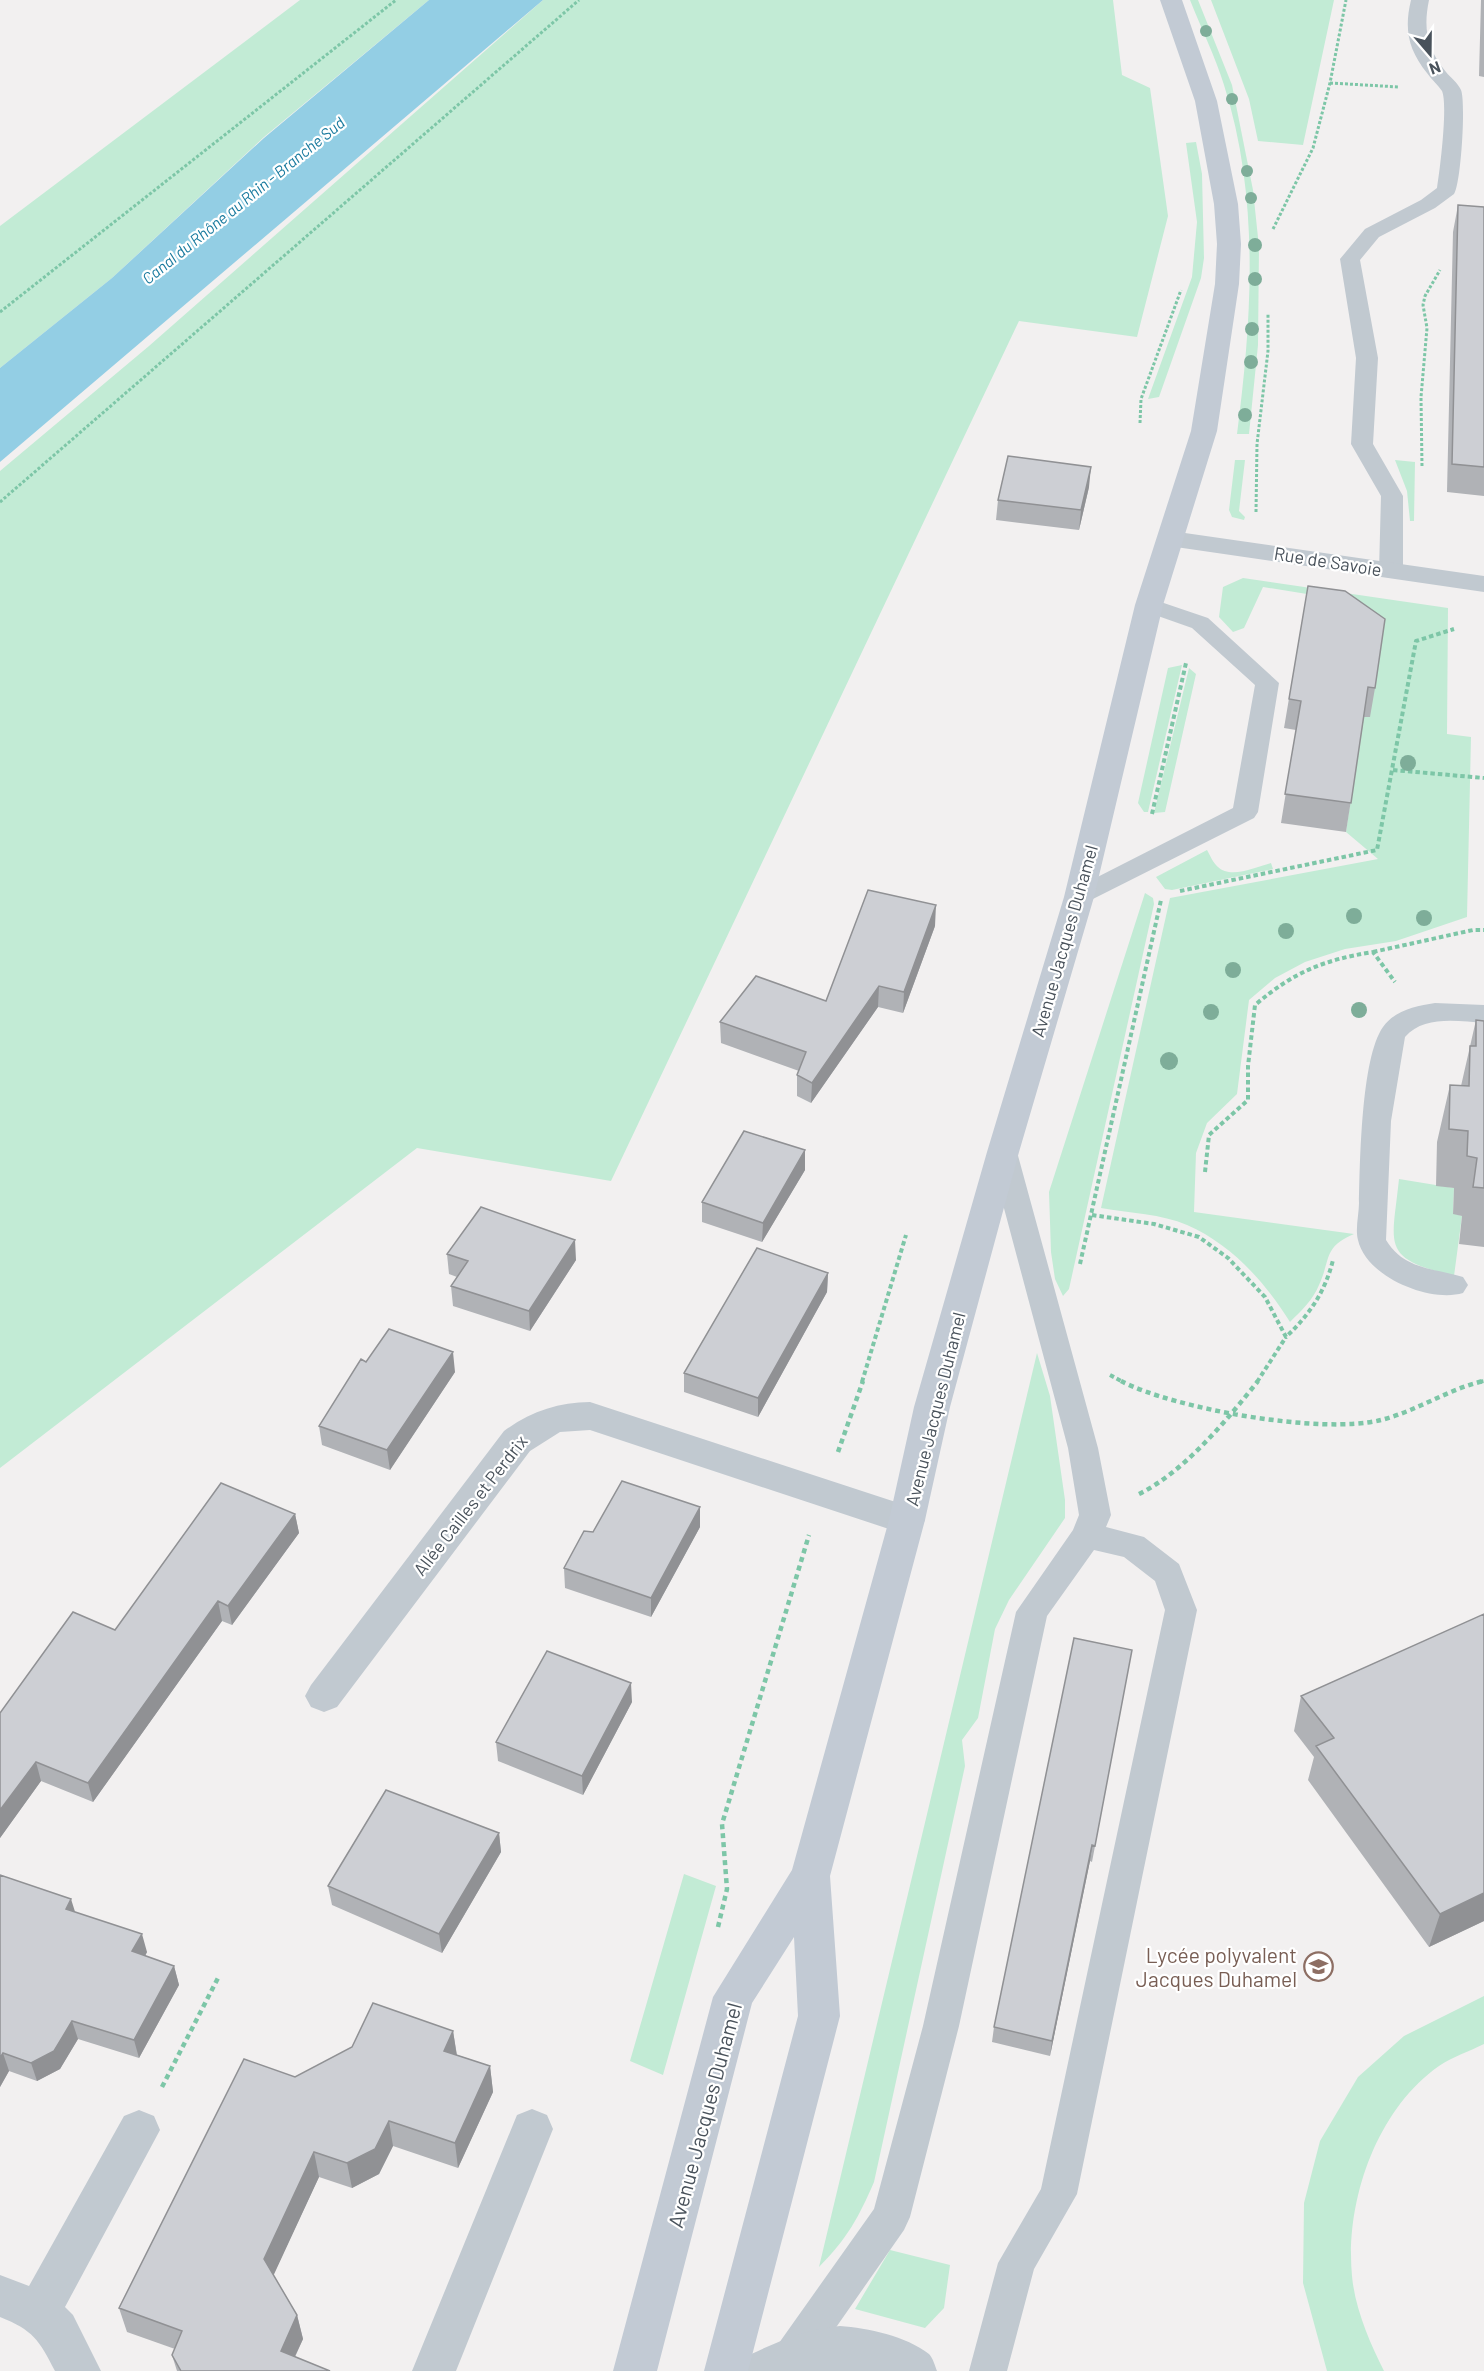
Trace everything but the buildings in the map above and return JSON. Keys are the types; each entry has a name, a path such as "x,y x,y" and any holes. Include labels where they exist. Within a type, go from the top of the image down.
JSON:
{"main road":[{"name":"Avenue Jacques Duhamel","path":"634,2371 734,1997 810,1876 907,1520 932,1407 1003,1152 1079,897 1149,605 1172,539 1204,431 1227,284 1229,244 1226,204 1206,101 1171,0"},
{"name":"Avenue Jacques Duhamel","path":"726,2371 819,2016 810,1876"}],"street":[{"name":"Rue de Savoie","path":"1172,539 1484,584"},
{"name":"Allée Cailles et Perdrix","path":"324,1696 517,1441 531,1429 549,1420 570,1415 590,1416 907,1520"},
{"path":"434,2371 532,2129"},
{"path":"80,2371 57,2330 19,2303 139,2130"},
{"path":"779,2363 838,2346 868,2350 893,2358 915,2371"}],"lane":[{"path":"1391,571 1392,496 1362,444 1367,358 1350,259 1372,232 1428,204 1447,190 1452,156 1452,91 1433,70 1416,43 1414,21 1420,0"},
{"path":"1079,897 1245,812 1267,683 1200,622 1149,605"},
{"path":"1453,1285 1414,1279 1398,1271 1385,1262 1372,1240 1381,1079 1393,1033 1406,1023 1423,1015 1446,1010 1484,1014"},
{"path":"779,2363 891,2217 941,2026 1032,1612 1091,1526 1083,1448 1003,1152"},
{"path":"988,2371 1017,2263 1058,2193 1181,1611 1168,1573 1133,1546 1091,1526"}],"path":[{"path":"0,312 396,0"},
{"path":"0,502 448,111 579,0"},
{"path":"1272,237 1273,226 1313,148 1330,83 1346,0"},
{"path":"1422,476 1421,397 1427,328 1423,305 1425,296 1440,270"},
{"path":"1140,423 1141,399 1184,282"},
{"path":"1262,518 1255,511 1257,444 1268,351 1268,312"},
{"path":"1162,895 1377,850 1416,641 1454,629"},
{"path":"1162,895 1149,884 1146,862 1150,819 1187,660"},
{"path":"1393,770 1484,778"},
{"path":"1078,1273 1162,895"},
{"path":"1205,1172 1209,1136 1248,1100 1248,1066 1255,1005 1280,983 1305,967 1335,957 1373,952 1473,930 1484,930"},
{"path":"1373,952 1399,988"},
{"path":"1092,1215 1154,1224 1199,1237 1228,1258 1265,1297 1286,1337"},
{"path":"716,1933 727,1889 722,1824 822,1493 859,1394 906,1235"},
{"path":"1091,1526 1161,1483 1233,1412 1258,1381 1286,1337 1321,1300 1328,1286 1333,1257 1340,1247 1349,1241 1372,1240"},
{"path":"1106,1370 1113,1377 1163,1398 1233,1412 1306,1422 1370,1423 1464,1384 1484,1381"},
{"path":"139,2130 219,1976"}],"green space":[{"path":"300,0 429,0 264,137 112,278 0,368 0,226"},
{"path":"543,0 1113,0 1122,75 1150,88 1168,216 1137,337 1019,321 611,1181 417,1148 0,1468 0,471 149,346"},
{"path":"1190,0 1198,0 1232,85 1253,190 1259,247 1258,345 1249,434 1237,434 1249,302 1248,214 1243,171 1236,128 1224,85"},
{"path":"1211,0 1334,0 1303,145 1258,141 1249,99"},
{"path":"1196,142 1202,174 1204,258 1201,278 1159,397 1148,399 1192,277 1197,222 1186,143"},
{"path":"1235,460 1245,460 1239,511 1245,517 1244,520 1232,517 1229,510"},
{"path":"1395,460 1415,462 1414,521 1410,521 1407,491"},
{"path":"1243,578 1448,608 1447,734 1471,737 1467,917 1396,941 1345,949 1305,962 1275,978 1249,1000 1237,1094 1207,1123 1196,1153 1194,1212 1354,1234 1332,1249 1313,1296 1290,1322 1270,1293 1246,1266 1203,1233 1167,1218 1101,1208 1170,898 1378,859 1346,832 1363,716 1369,717 1313,595 1263,587 1244,628 1233,632 1219,617 1223,587"},
{"path":"1182,665 1148,812 1144,812 1138,803 1168,668"},
{"path":"1189,668 1196,674 1165,812 1154,813"},
{"path":"1207,850 1218,867 1229,872 1244,871 1271,863 1273,869 1172,890 1165,889 1156,877"},
{"path":"1145,893 1153,898 1154,904 1069,1289 1063,1296 1055,1279 1051,1252 1049,1192"},
{"path":"1399,1179 1454,1188 1453,1213 1462,1216 1454,1276 1413,1263 1402,1255 1396,1246 1394,1220"},
{"path":"1037,1353 1050,1396 1065,1500 1065,1518 1009,1600 995,1629 978,1718 962,1740 965,1766 874,2182 851,2227 819,2267"},
{"path":"684,1874 716,1886 663,2075 630,2061"},
{"path":"1484,1996 1484,2044 1439,2066 1417,2085 1398,2107 1382,2132 1369,2160 1360,2189 1351,2248 1352,2276 1360,2313 1384,2371 1327,2371 1303,2283 1304,2203 1320,2141 1358,2077 1404,2036"},
{"path":"890,2250 950,2265 944,2308 925,2328 855,2309"}],"water":[{"name":"Canal du Rhône au Rhin - Branche Sud","path":"429,0 543,0 0,462 0,368 112,278 264,138"}],"place":[{"name":"Lycée polyvalent Jacques Duhamel","path":"1318,1966"}]}
